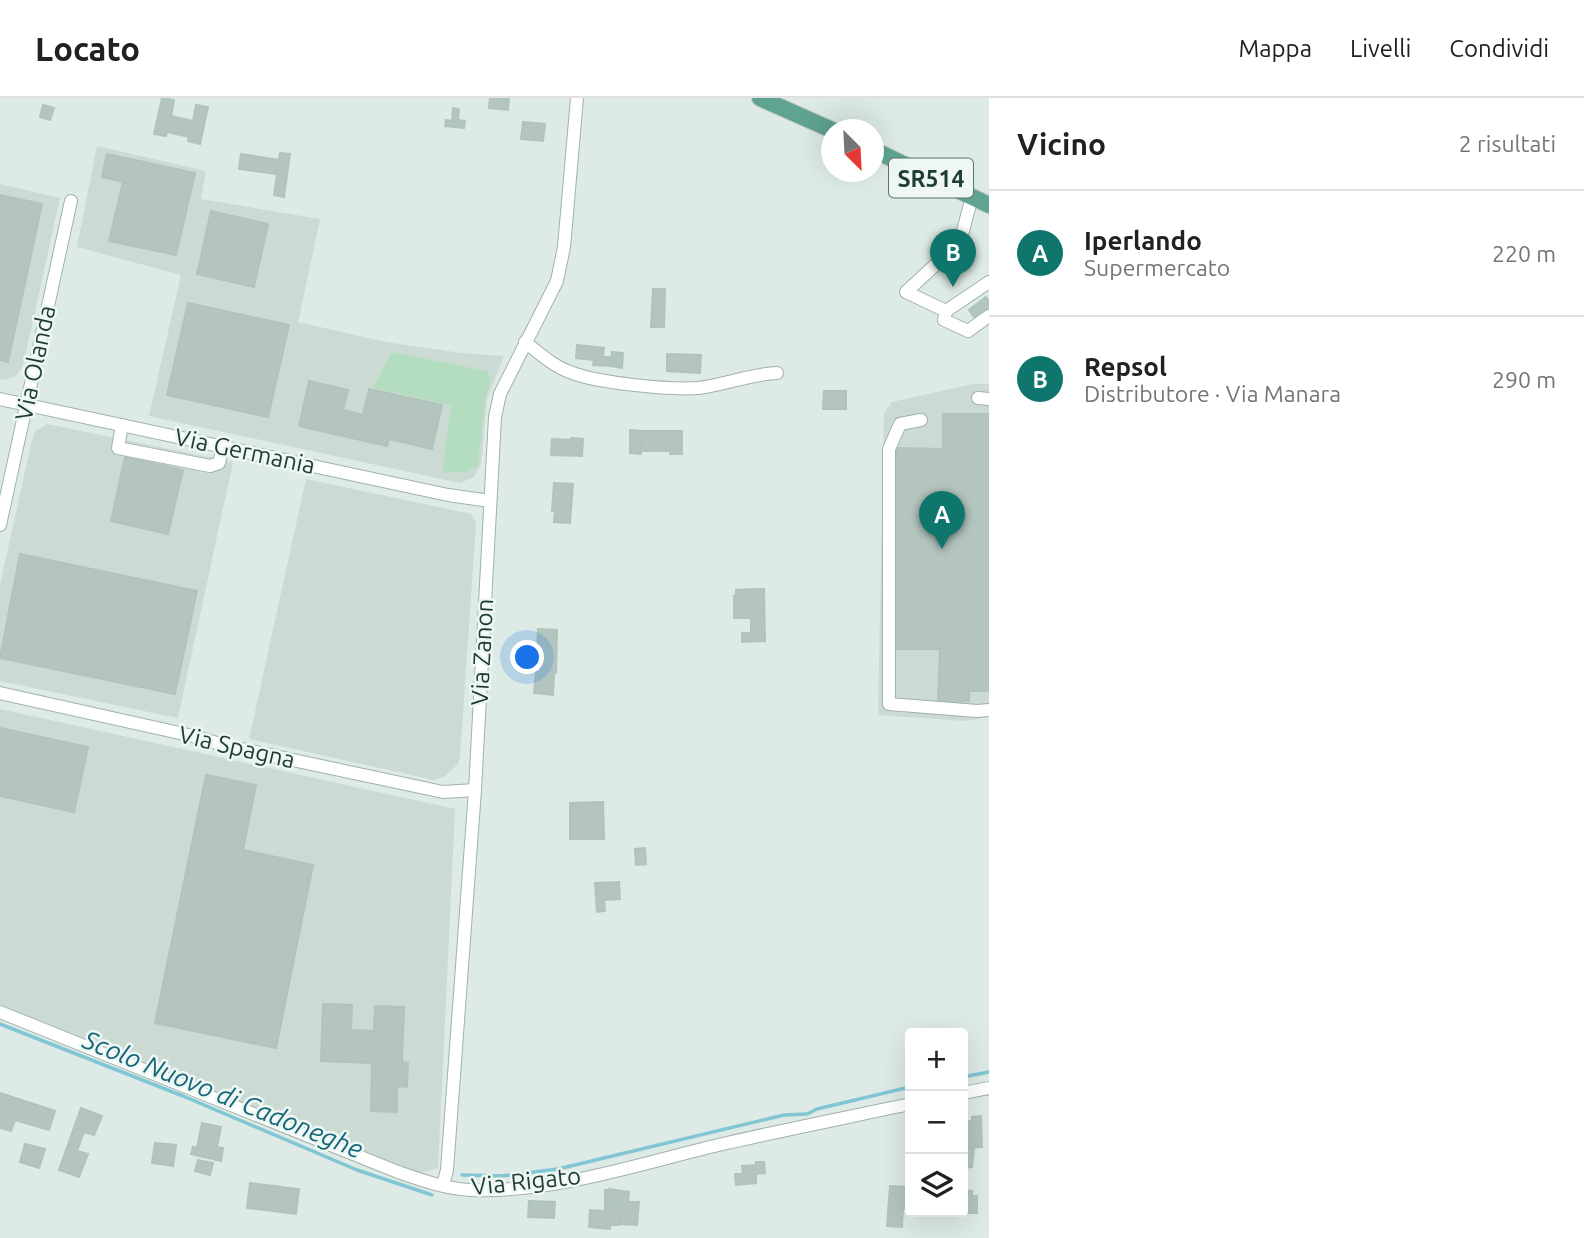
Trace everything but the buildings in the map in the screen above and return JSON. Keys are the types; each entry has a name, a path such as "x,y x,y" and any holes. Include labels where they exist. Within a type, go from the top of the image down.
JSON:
{"main road":[{"path":"760,98 821,125"},
{"name":"SR514","path":"884,155 989,205"}],"street":[{"name":"Via Zanon","path":"443,1185 447,1170 475,790 495,417 500,394 557,281 568,215 573,134 579,98"},
{"path":"946,311 906,292 960,242 972,197"},
{"name":"Via Olanda","path":"0,525 71,201"},
{"path":"989,282 946,311 944,320 968,331 989,316"},
{"path":"525,342 570,373 650,386 698,388 760,373 777,373"},
{"name":"Via Germania","path":"0,398 448,495 490,501"},
{"path":"921,420 900,425 889,449 889,704 989,710"},
{"path":"122,425 118,448 210,466 219,463 223,446"},
{"name":"Via Spagna","path":"0,693 227,746 443,792 475,790"},
{"name":"Via Rigato","path":"0,1012 398,1172 468,1190 535,1185 582,1177 729,1142 905,1105"},
{"path":"968,1092 989,1088"}],"shaded area":[{"path":"97,146 206,171 201,199 320,219 298,322 386,342 504,356 487,399 481,464 474,477 460,483 149,416 181,275 77,247"},
{"path":"0,184 60,198 23,366 16,376 5,380 0,379"},
{"path":"973,384 989,384 989,717 965,721 878,715 884,413 892,402"},
{"path":"47,424 233,462 178,718 0,681 0,585 32,440 35,432"},
{"path":"306,479 471,514 476,523 460,757 458,764 445,776 434,780 249,739"},
{"path":"0,709 455,809 438,1168 420,1173 0,1004"}],"green space":[{"path":"392,352 487,371 491,380 485,399 478,465 467,472 442,473 451,405 373,388"}],"waterway":[{"name":"Scolo Nuovo di Cadoneghe","path":"0,1024 183,1096 357,1170 432,1195"},
{"name":"Scolo Nuovo di Cadoneghe","path":"968,1076 989,1072"},
{"name":"Scolo Nuovo di Cadoneghe","path":"462,1175 501,1176 558,1169 784,1115 807,1114 817,1109 905,1088"}],"place":[{"name":"Repsol","path":"953,287"},
{"name":"Iperlando","path":"942,549"}]}
